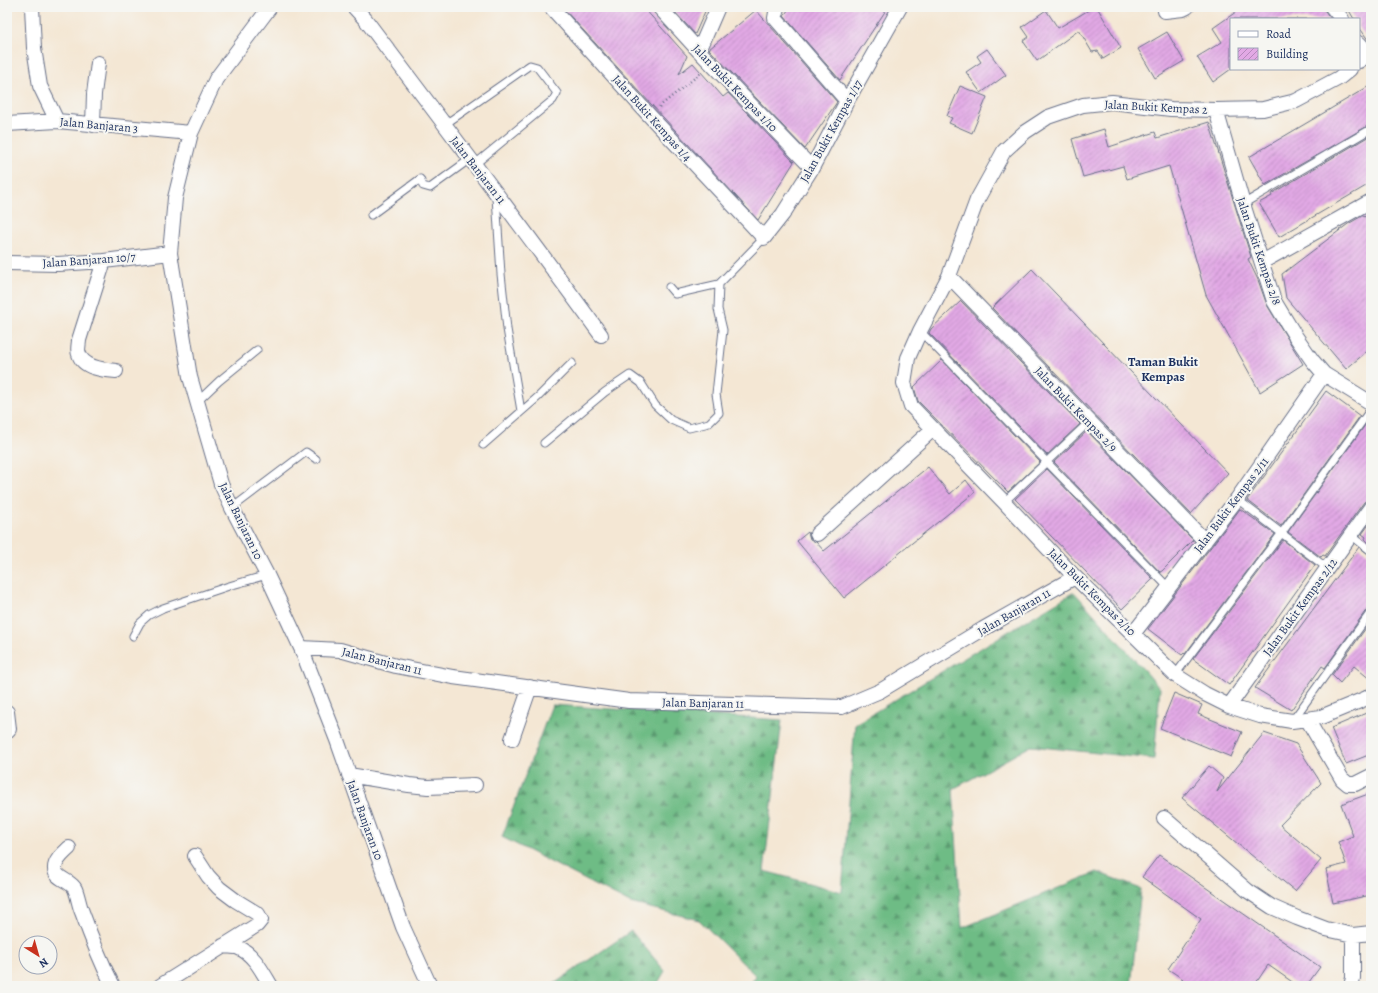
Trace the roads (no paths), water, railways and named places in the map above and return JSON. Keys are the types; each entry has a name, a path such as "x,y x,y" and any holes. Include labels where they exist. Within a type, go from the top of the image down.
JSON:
{"street":[{"path":"32,7 34,48 40,86 57,121"},
{"name":"Jalan Banjaran 10","path":"270,7 216,79 191,133 175,198 170,253 190,377 221,484 267,575 301,648 337,740 403,927 430,986"},
{"name":"Jalan Banjaran 11","path":"354,7 365,19 601,335"},
{"name":"Jalan Bukit Kempas 1/4","path":"551,7 648,115 764,238"},
{"name":"Jalan Bukit Kempas 1/10","path":"659,7 699,51 812,168"},
{"path":"699,51 718,7"},
{"path":"777,7 775,18 847,100"},
{"name":"Jalan Bukit Kempas 1/17","path":"764,238 783,214 812,168 847,100 900,7"},
{"path":"1165,11 1183,9 1187,7"},
{"path":"1332,7 1341,18"},
{"path":"93,125 94,94 98,63"},
{"name":"Jalan Bukit Kempas 2","path":"911,406 904,383 908,358 920,331 949,276 977,200 1004,151 1025,132 1048,117 1083,105 1112,102 1171,109 1263,110 1296,101 1339,78 1349,70"},
{"name":"Jalan Bukit Kempas 2/8","path":"1216,110 1242,204 1274,301 1294,334 1324,374 1371,403"},
{"name":"Jalan Banjaran 3","path":"7,124 57,121 191,133"},
{"path":"1262,262 1371,201"},
{"name":"Jalan Banjaran 10/7","path":"7,263 58,264 104,261 170,253"},
{"path":"104,261 79,340 78,353 84,362 93,367 103,370 116,371"},
{"name":"Jalan Bukit Kempas 2/9","path":"949,276 1204,541"},
{"name":"Jalan Bukit Kempas 2/11","path":"1133,634 1237,499 1324,374"},
{"name":"Jalan Bukit Kempas 2/10","path":"911,406 1075,577 1175,675 1229,706 1260,716 1292,721 1321,717 1371,695"},
{"path":"817,534 933,429"},
{"name":"Jalan Bukit Kempas 2/12","path":"1229,706 1371,507"},
{"name":"Jalan Banjaran 11","path":"301,648 340,650 396,666 425,672 629,702 842,707 880,692 983,629 1075,577"},
{"path":"512,739 530,687"},
{"path":"7,712 8,730"},
{"path":"1307,719 1342,779 1348,784 1355,784 1371,776"},
{"path":"349,775 428,787 475,785"},
{"path":"1164,818 1248,891 1272,907 1326,928 1353,935 1371,933"},
{"path":"69,848 57,861 54,868 56,874 73,885 98,954 113,986"},
{"path":"160,986 257,925 261,920 258,914 219,888 208,876 195,856"},
{"path":"1351,986 1353,978 1353,935"},
{"path":"223,946 238,948 247,953 258,964 272,986"}],"lane":[{"path":"371,215 420,178 423,186 430,188 472,162 553,100 557,93 537,67 530,65 444,125"},
{"path":"1242,204 1371,129"},
{"path":"496,193 501,274 507,329 521,411"},
{"path":"669,288 675,294 719,284 764,238"},
{"path":"544,443 605,392 630,375 641,383 655,405 671,420 690,428 709,423 719,413 716,394 723,330 718,309 719,284"},
{"path":"920,331 1168,587"},
{"path":"197,402 219,381 257,350"},
{"path":"483,445 538,397 572,363"},
{"path":"1175,675 1281,534 1371,409"},
{"path":"1004,502 1089,422"},
{"path":"232,508 306,452 316,459"},
{"path":"1237,499 1327,568"},
{"path":"1351,535 1371,551"},
{"path":"133,636 140,623 149,615 163,608 267,575"},
{"path":"1292,721 1371,612"}],"district":[{"name":"Taman Bukit Kempas","path":"1163,368"}]}
